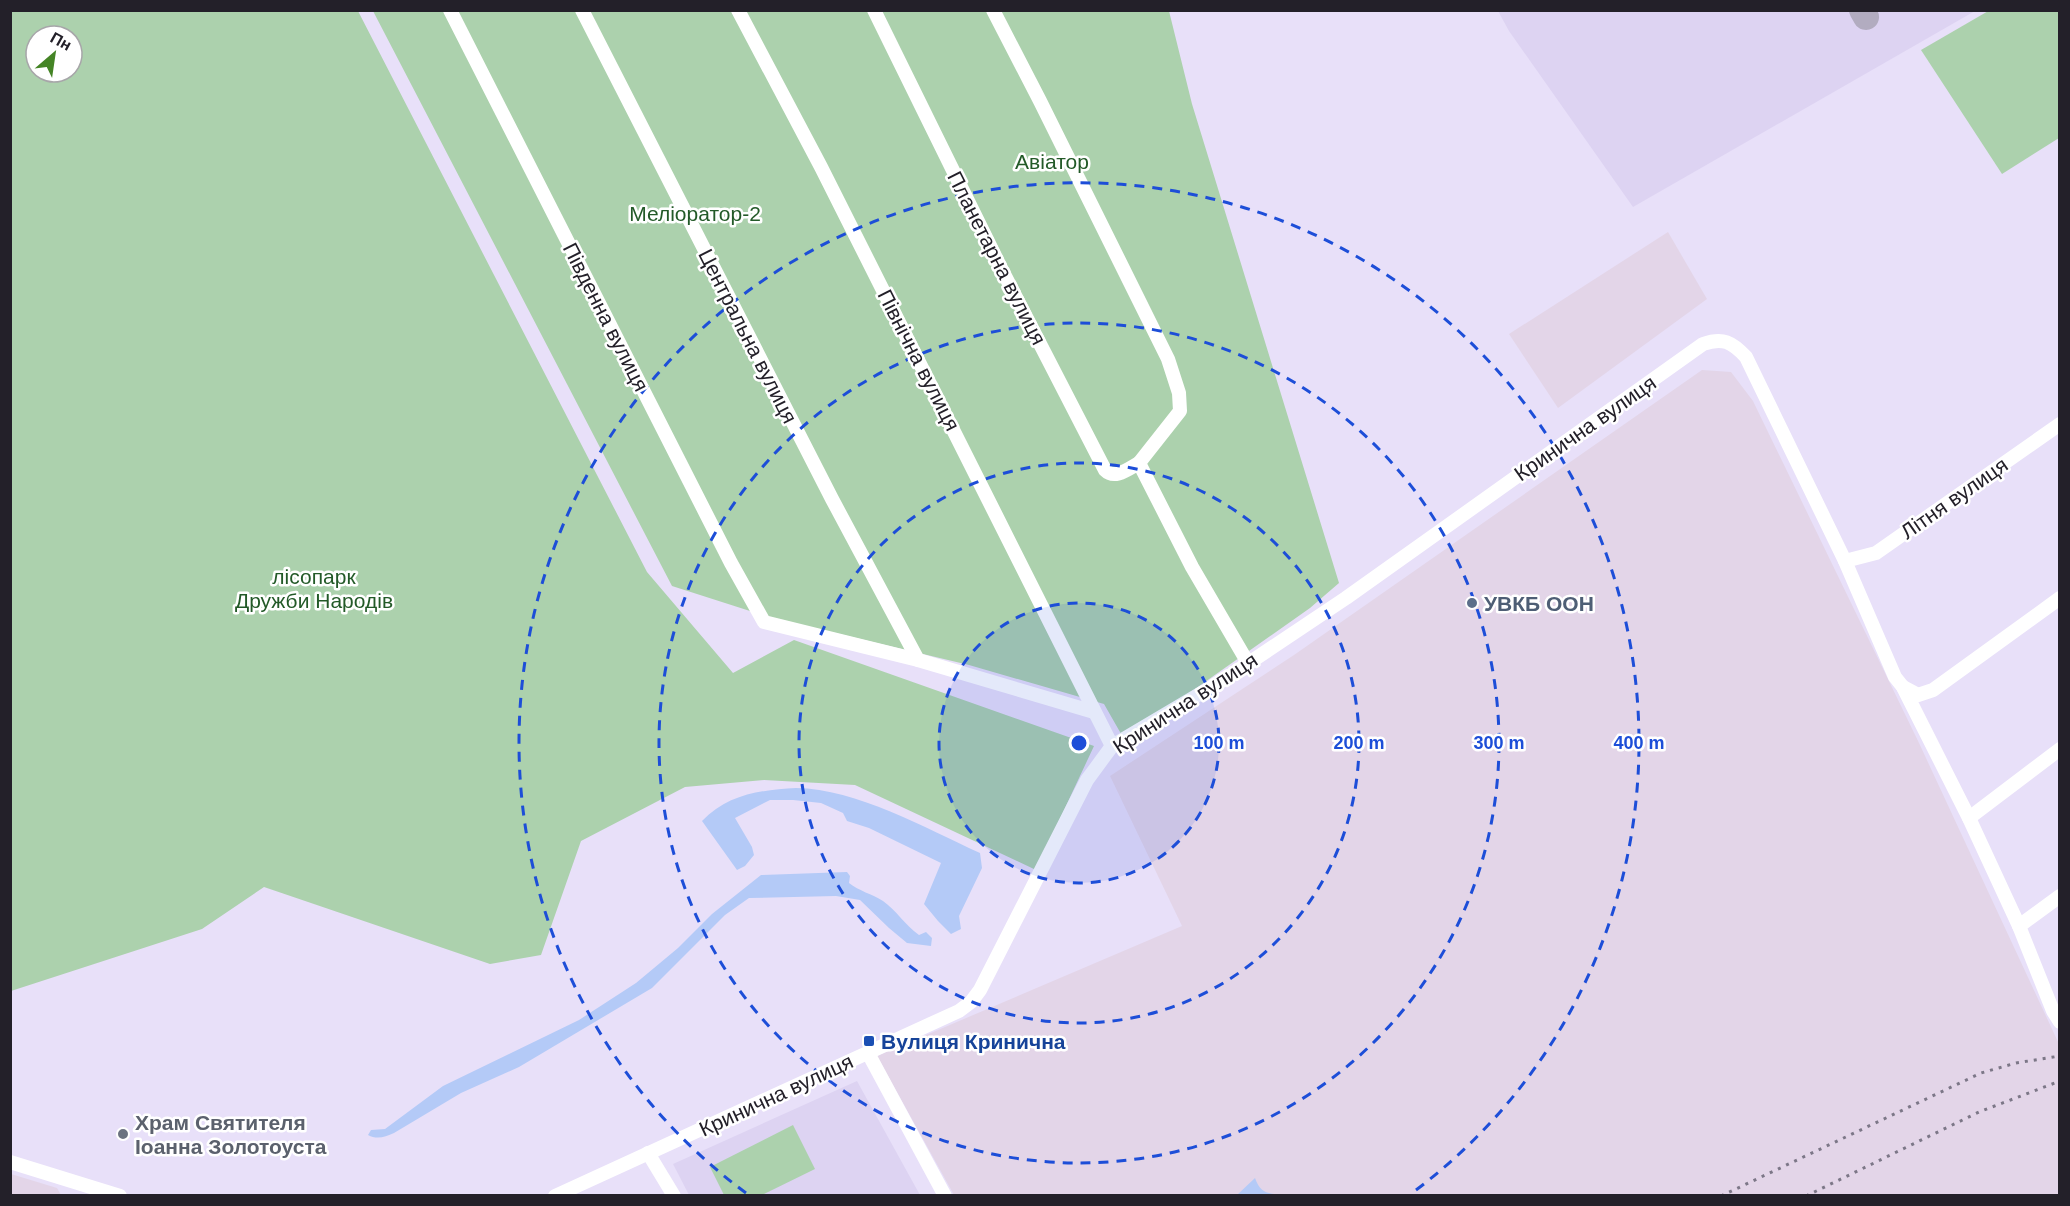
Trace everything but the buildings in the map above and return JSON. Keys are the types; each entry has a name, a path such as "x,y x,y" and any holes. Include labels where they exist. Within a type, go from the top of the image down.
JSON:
{"street":[{"name":"Південна вулиця","path":"450,10 731,563 764,622 918,660"},
{"name":"Центральна вулиця","path":"582,10 832,499 918,660"},
{"name":"Північна вулиця","path":"738,10 832,188 1112,746"},
{"name":"Планетарна вулиця","path":"874,10 1002,270 1105,470 1110,475 1115,475 1138,463"},
{"path":"993,10 1168,359 1179,393 1180,411 1138,463 1192,567 1248,663"},
{"name":"Кринична вулиця","path":"555,1196 959,1011 971,1002 980,990 1087,780 1112,746 1225,680 1356,591 1703,344 1716,339 1728,342 1746,357 1845,561"},
{"name":"Літня вулиця","path":"1845,561 1876,553 2060,424"},
{"path":"1845,561 1895,677 1903,687 1969,818 2019,926 2053,1011 2060,1022"},
{"path":"1903,687 1918,695 1933,690 2060,598"},
{"path":"918,660 1095,712"},
{"path":"1969,818 2060,749"},
{"path":"2019,926 2060,896"},
{"path":"868,1053 945,1196"},
{"path":"648,1153 675,1196"},
{"path":"10,1162 120,1196"}],"shaded area":[{"path":"1498,11 1975,11 1633,207 1509,31"},
{"path":"1668,232 1707,299 1558,408 1509,334"},
{"path":"1702,370 1731,372 1753,401 1919,743 2059,1044 2059,1195 954,1195 877,1056 1182,926 1110,776 1294,655"},
{"path":"857,1081 920,1195 689,1195 673,1164"},
{"path":"11,1174 57,1188 61,1195 11,1195"}],"green space":[{"path":"1990,10 2059,11 2059,138 2002,174 1921,50"},
{"name":"лісопарк Дружби Народів","path":"11,11 358,11 647,572 733,673 794,640 1094,746 1036,870 855,785 764,780 685,787 581,841 541,955 490,964 264,887 202,929 11,991"},
{"path":"373,11 1169,11 1192,104 1339,583 1310,608 1124,739 1104,704 969,665 772,618 672,586"},
{"path":"793,1125 815,1169 762,1195 724,1195 710,1167"}],"water":[{"path":"796,788 819,790 867,802 980,853 982,868 959,916 961,929 951,934 924,904 941,863 869,828 847,821 843,813 821,803 770,800 735,818 752,847 754,855 745,866 737,870 702,821 734,799 758,792"},
{"path":"847,872 850,876 849,883 883,901 919,935 926,932 932,938 931,946 907,943 860,900 836,896 749,898 725,915 652,988 519,1067 461,1093 394,1133 381,1137 368,1135 371,1130 385,1129 443,1086 579,1020 636,983 678,948 712,914 761,875"},
{"path":"1255,1178 1264,1191 1279,1195 1237,1195"}],"taxiway":[{"path":"1862,10 1866,17"}],"railway":[{"path":"1721,1196 1981,1073 2016,1063 2060,1056"},
{"path":"1806,1196 1979,1112 2060,1081"}],"place":[{"name":"УВКБ ООН","path":"1472,603"},
{"name":"Вулиця Кринична","path":"869,1041"},
{"name":"Храм Святителя Іоанна Золотоуста","path":"123,1134"}],"park label":[{"name":"Авіатор","path":"1052,161"},
{"name":"Меліоратор-2","path":"695,213"}]}
